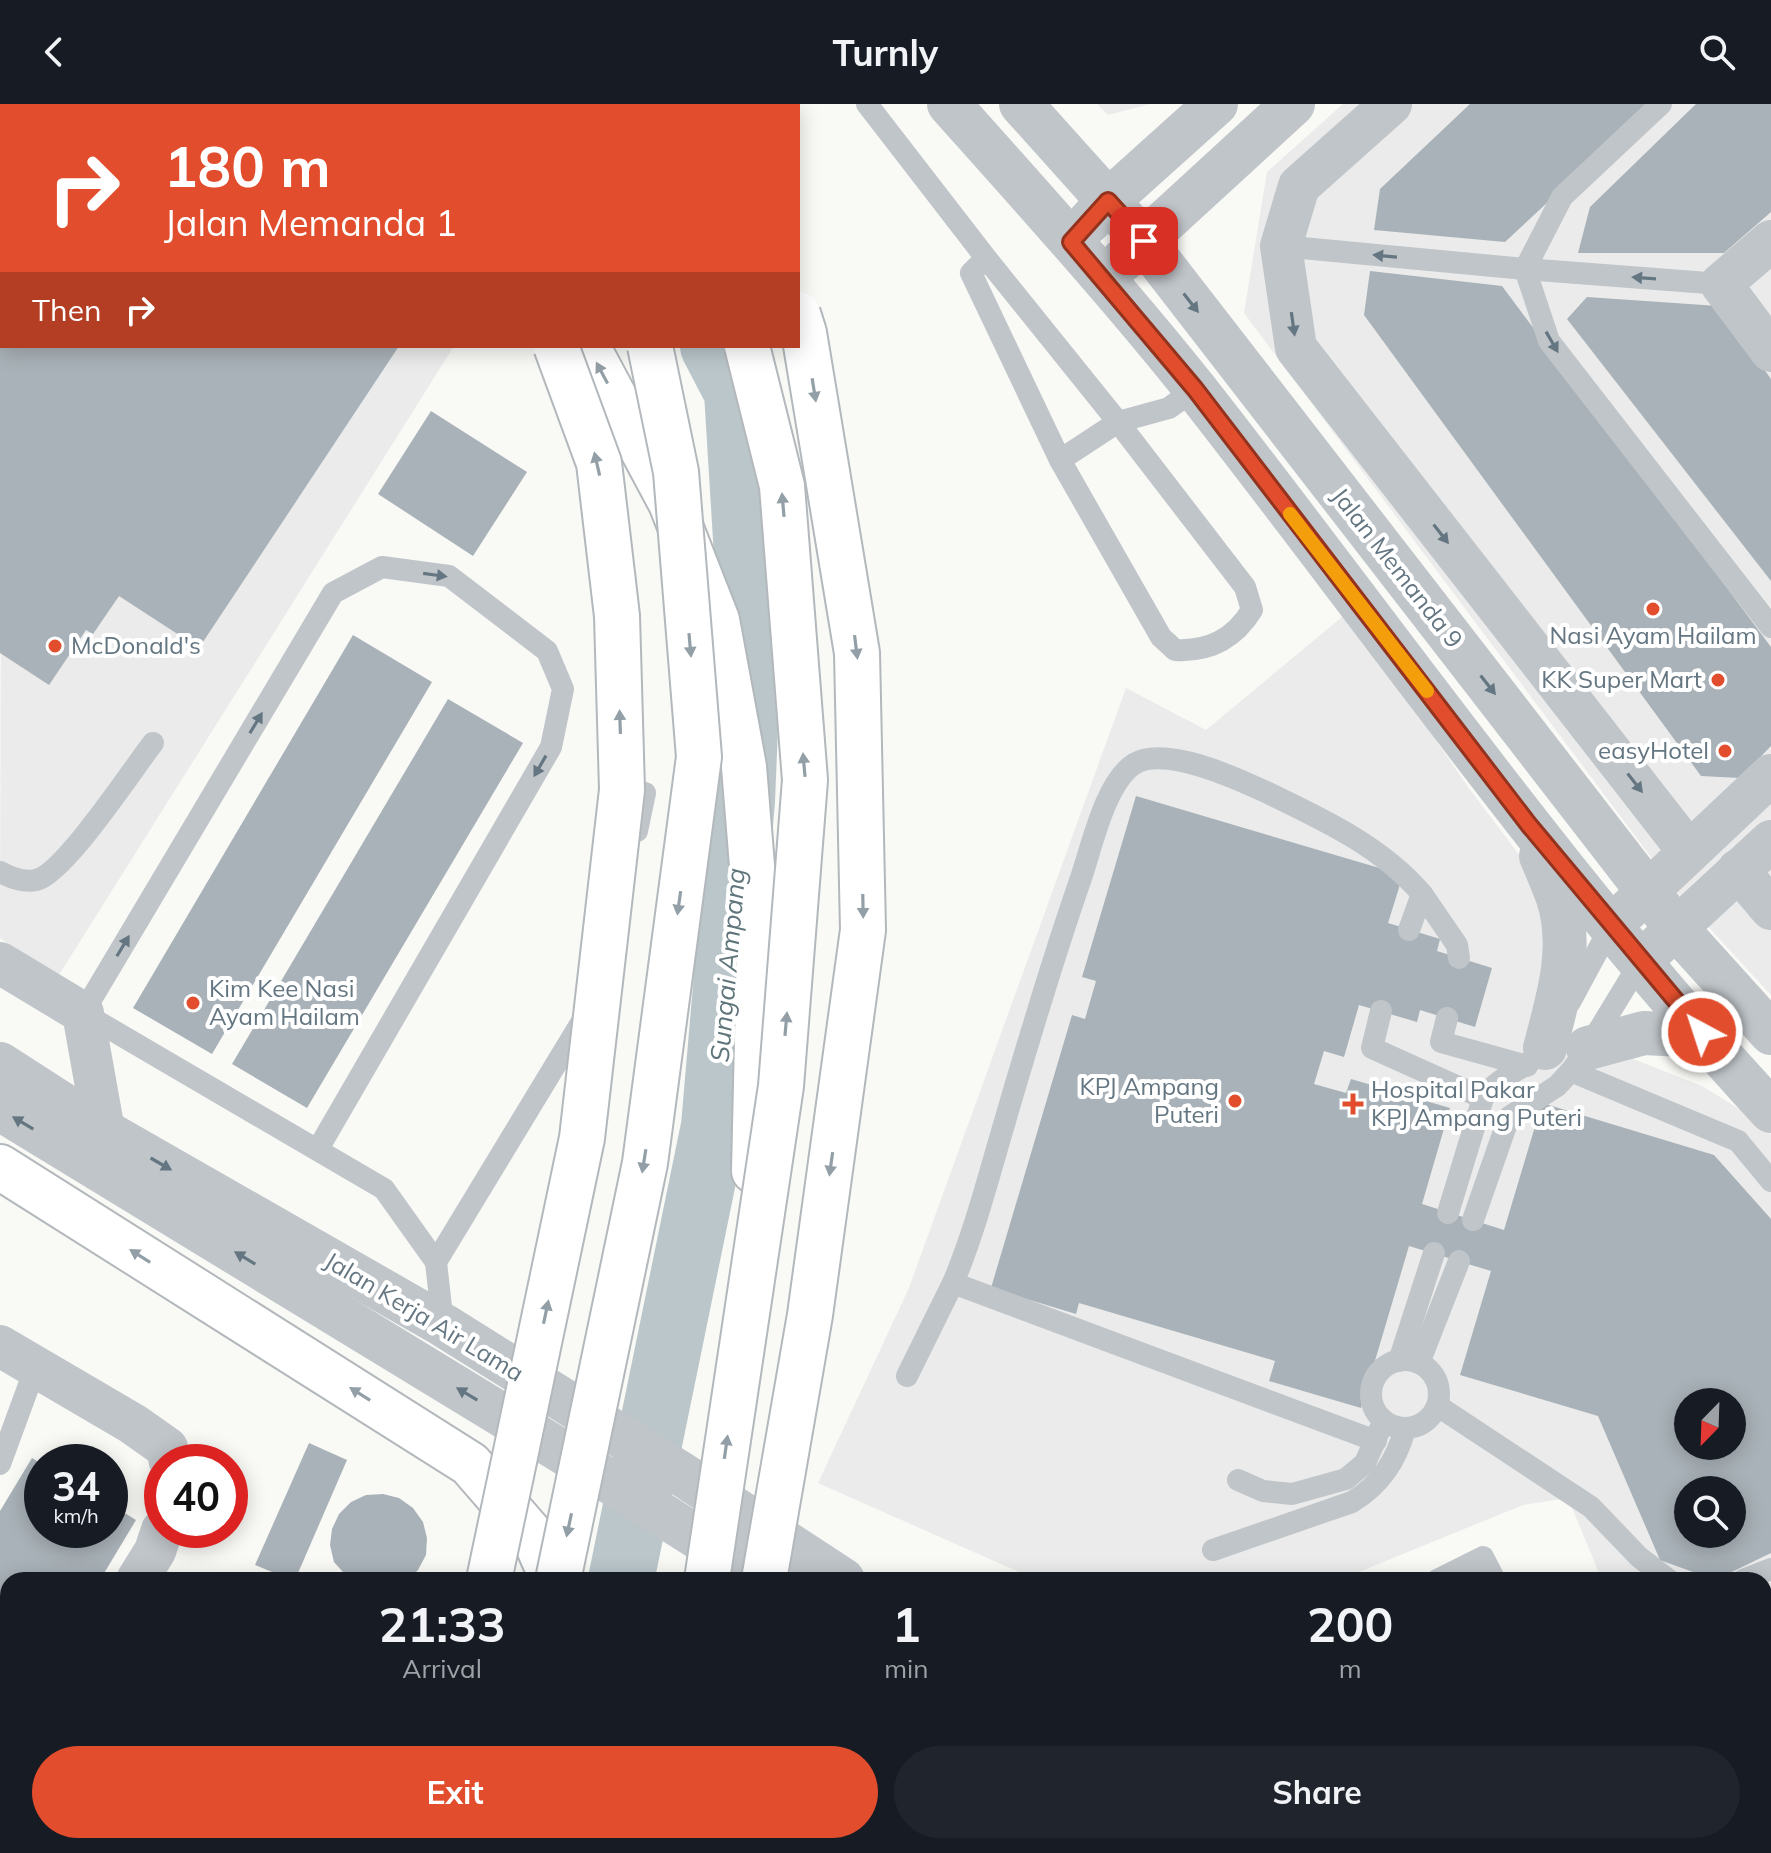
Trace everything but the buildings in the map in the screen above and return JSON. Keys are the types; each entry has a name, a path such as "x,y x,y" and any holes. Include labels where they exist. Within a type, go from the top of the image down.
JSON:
{"main road":[{"path":"765,1572 810,1315 863,930 857,653 800,320"},
{"path":"491,1572 582,1138 622,790 617,616 599,463 557,348"},
{"path":"588,348 671,503 717,620 741,753 759,952 754,1262"},
{"path":"557,1572 645,1163 699,757 676,472 650,348"},
{"path":"708,1572 781,1086 805,780 782,486 748,348"},
{"path":"0,1167 470,1464 535,1539 551,1572"}],"street":[{"path":"949,104 1195,389 1529,825 1611,926 1771,1111"},
{"name":"Jalan Memanda 9","path":"1021,104 1144,241 1676,928 1771,1033"},
{"path":"1102,278 1293,104"},
{"path":"1391,104 1299,186 1281,246 1296,348 1689,852"},
{"path":"1071,242 1108,201 1204,114 1229,163"},
{"path":"1771,241 1721,284 1771,351"},
{"path":"1611,926 1771,775"},
{"path":"1529,825 1559,900 1566,944 1558,1058 1644,1033 1683,1035 1722,1056"},
{"path":"1641,961 1771,841"},
{"path":"1738,870 1771,909"},
{"path":"0,963 83,1013 104,1131"},
{"name":"Jalan Kerja Air Lama","path":"0,1064 104,1131 443,1325 680,1473 831,1572"},
{"name":"Jalan Kerja Air Lama","path":"0,1109 751,1572"},
{"path":"0,1346 161,1444"},
{"path":"142,1572 156,1548"}],"lane":[{"path":"867,104 1245,587 1252,610 1240,631 1198,651 1175,650 1161,637 1060,460 971,273 986,258"},
{"path":"1661,104 1562,197 1525,269 1549,341 1771,627"},
{"path":"1281,246 1721,284"},
{"path":"1060,460 1118,422 1169,408 1195,389"},
{"path":"318,1149 551,747 563,689 547,651 449,576 382,567 333,593 83,1013 384,1189 436,1262 443,1325"},
{"path":"0,872 15,880 37,880 59,866 153,743"},
{"path":"907,1376 953,1283 977,1217 1051,965 1107,802 1121,774 1137,762 1175,758 1219,772 1339,828 1403,871 1457,945 1459,958"},
{"path":"436,1262 610,975 645,793"},
{"path":"1409,930 1422,894"},
{"path":"1473,1220 1509,1117 1557,1086 1558,1058 1611,926"},
{"path":"1448,1213 1483,1098 1494,1084 1558,1058 1641,961"},
{"path":"1381,1011 1372,1048 1483,1098"},
{"path":"1447,1018 1441,1042 1558,1058 1738,1141 1771,1181"},
{"path":"1409,1362 1434,1253"},
{"path":"1409,1362 1459,1261"},
{"path":"953,1283 1380,1431 1426,1423 1438,1406 1440,1393 1437,1380 1429,1370 1409,1362 1380,1371 1371,1391 1380,1431 1365,1463 1346,1479 1292,1494 1263,1491 1238,1480"},
{"path":"0,1463 36,1366"},
{"path":"1438,1406 1591,1507 1639,1557 1659,1572"},
{"path":"1213,1550 1352,1502 1370,1491 1398,1453 1405,1429"},
{"path":"1453,1572 1483,1557 1491,1572"}],"shaded area":[{"path":"1097,104 1150,104 1108,115"},
{"path":"1343,104 1771,104 1771,995 1680,896 1244,313 1267,172"},
{"path":"2,348 453,348 57,978 0,938"},
{"path":"704,348 725,348 737,392"},
{"name":"Hospital Pakar KPJ Ampang Puteri","path":"1348,612 1548,899 1544,1024 1702,1086 1759,1121 1771,1135 1771,1572 1599,1572 1568,1498 1523,1505 1359,1572 1019,1572 818,1483 909,1288 1126,688 1206,730"}],"waterway":[{"name":"Sungai Ampang","path":"623,1572 714,1126 742,801 750,604 737,392 714,348"}],"slow traffic":[{"path":"1290,514 1427,691"}],"place":[{"name":"Nasi Ayam Hailam","path":"1653,609"},
{"name":"McDonald's","path":"55,646"},
{"name":"KK Super Mart","path":"1718,680"},
{"name":"easyHotel","path":"1725,751"},
{"name":"Kim Kee Nasi Ayam Hailam","path":"193,1003"},
{"name":"KPJ Ampang Puteri","path":"1235,1101"},
{"name":"Hospital Pakar KPJ Ampang Puteri","path":"1353,1104"}],"route":[{"path":"1144,241 1108,201 1071,242 1195,389 1529,825 1702,1032"}]}
